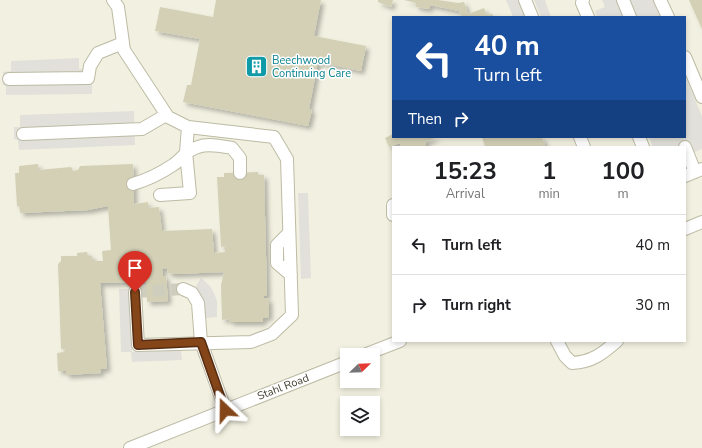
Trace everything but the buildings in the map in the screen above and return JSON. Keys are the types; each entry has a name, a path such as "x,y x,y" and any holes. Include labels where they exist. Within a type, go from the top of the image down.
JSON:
{"street":[{"path":"113,0 118,7 124,50 168,117 188,127 274,137 287,159 292,315 272,334 251,342 201,342 138,345 135,292"},
{"path":"525,0 532,16"},
{"path":"583,0 582,3 588,16"},
{"path":"623,0 630,16"},
{"path":"660,0 668,16"},
{"path":"9,79 88,78 90,66 98,53 123,43"},
{"path":"686,59 702,97"},
{"path":"23,134 142,129 166,115"},
{"path":"160,195 190,192 186,152 188,127"},
{"path":"133,184 145,181 173,165 186,152 199,146 215,145 232,148 240,158 240,173"},
{"path":"686,150 694,172"},
{"path":"686,229 702,222"},
{"path":"183,289 192,293 198,303 201,342 225,410"},
{"path":"380,349 397,342"},
{"path":"558,342 565,356 572,363 587,362 616,342"},
{"name":"Stahl Road","path":"130,448 340,365"}],"shaded area":[{"path":"506,0 518,0 525,16 513,16"},
{"path":"534,0 545,0 551,16 541,16"},
{"path":"602,0 653,0 660,16 597,16 595,11 605,7"},
{"path":"79,58 79,69 83,69 92,85 92,94 6,95 6,86 3,85 3,72 11,71 11,61"},
{"path":"686,78 702,116 702,149 686,156 686,146 653,146 649,138 686,138"},
{"path":"134,111 135,145 19,150 18,140 14,139 14,127 20,127 20,115"},
{"path":"298,193 308,193 311,278 301,279"},
{"path":"201,278 210,286 214,293 217,301 217,317 206,318 196,286"},
{"path":"119,289 129,289 132,352 181,350 182,360 132,362 131,352 121,352"}],"tunnel":[{"path":"135,292 183,289"}],"place":[{"name":"Beechwood Continuing Care","path":"256,66"}],"route":[{"path":"135,292 138,345 201,342 218,395 225,410"}]}
